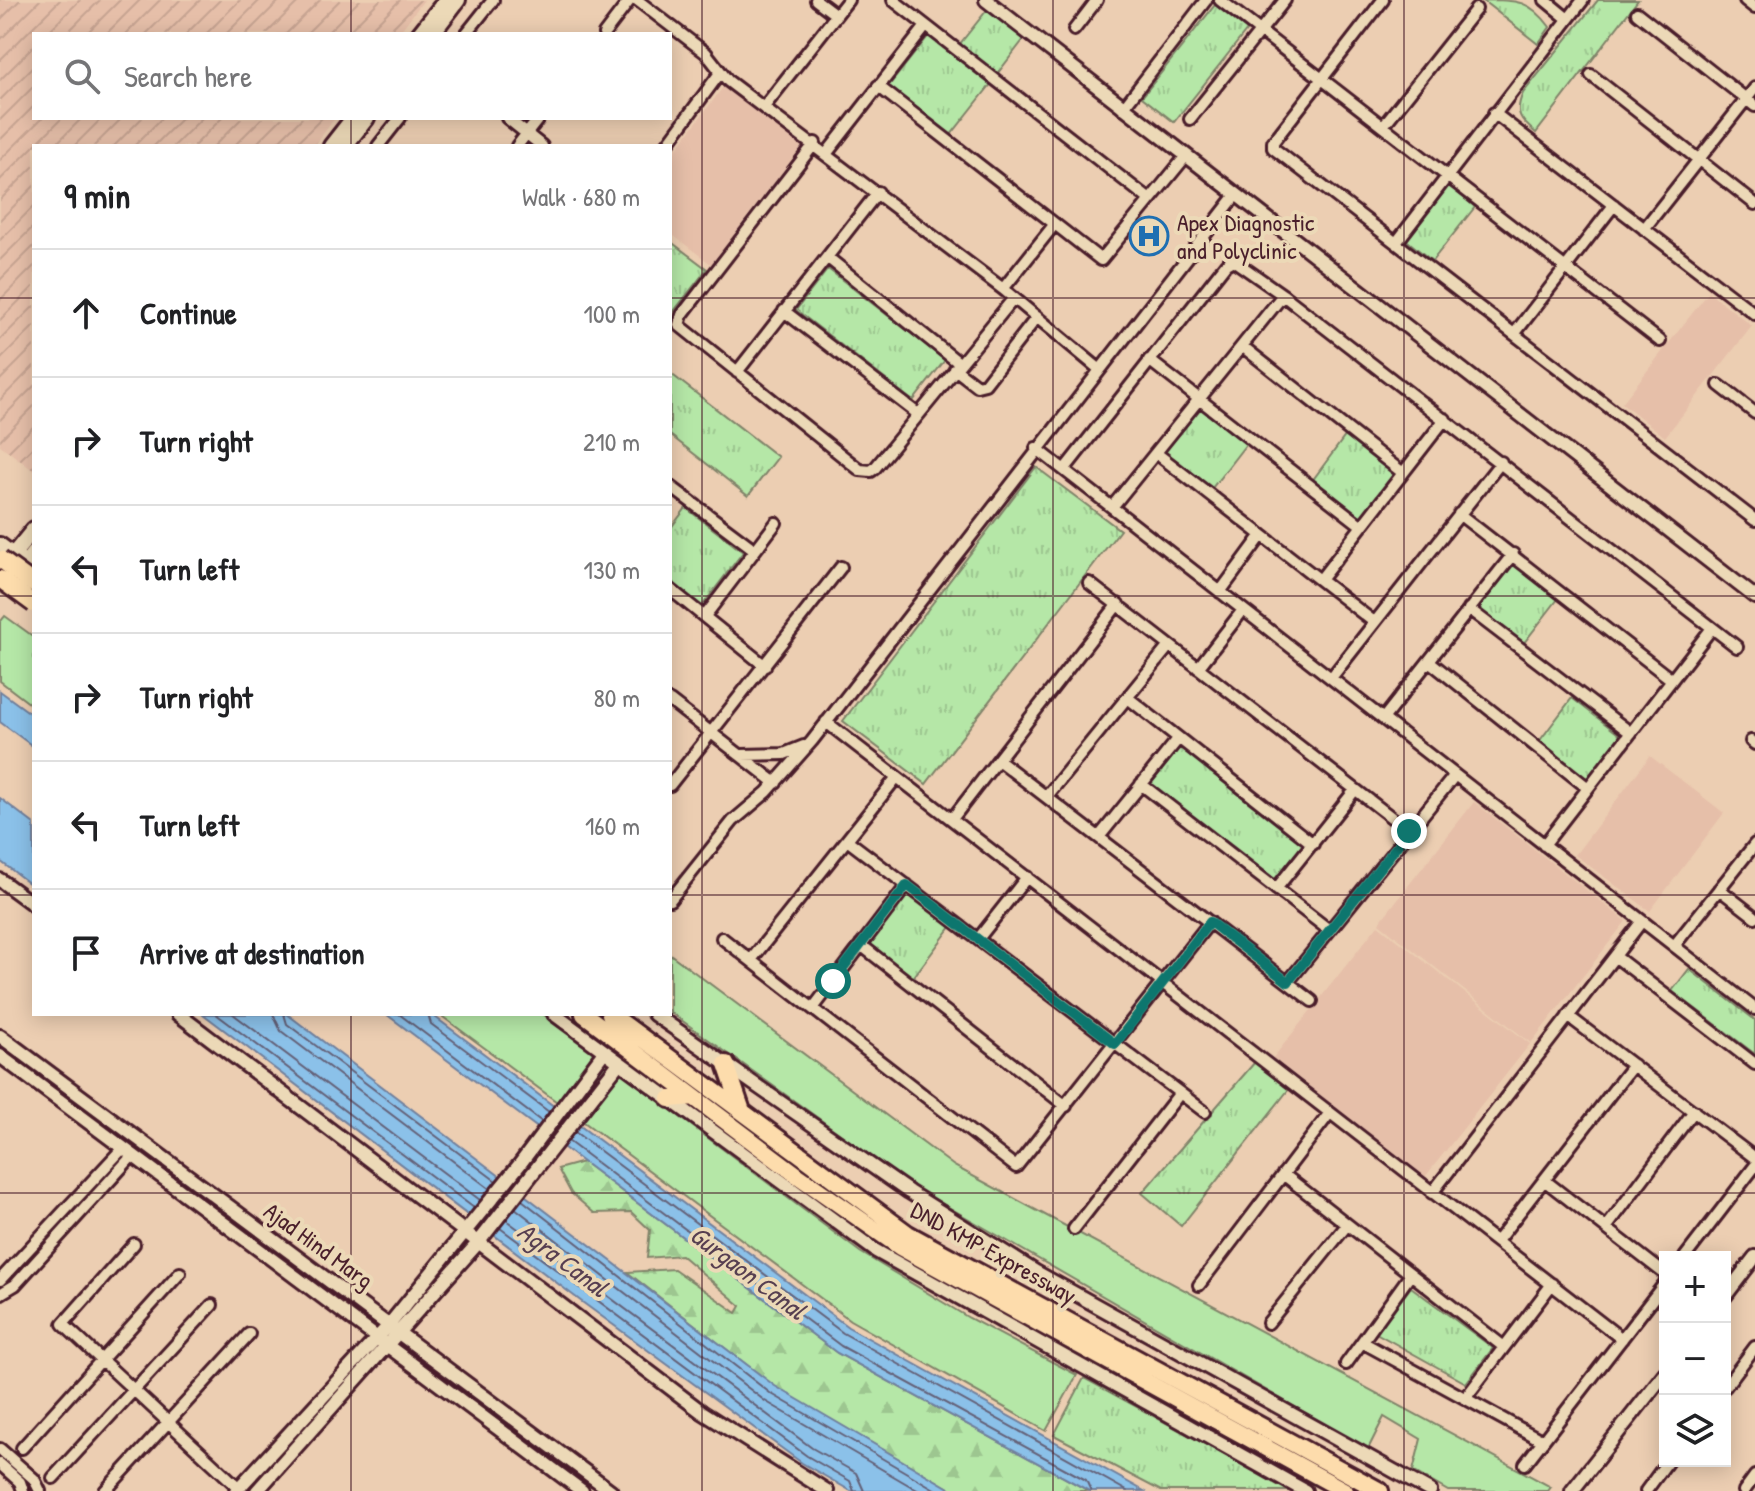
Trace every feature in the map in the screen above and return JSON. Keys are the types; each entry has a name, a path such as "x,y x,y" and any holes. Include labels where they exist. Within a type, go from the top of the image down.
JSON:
{"highway":[{"path":"22,559 32,580"},
{"path":"1,589 32,603"},
{"name":"DND KMP Expressway","path":"587,1016 900,1247 1345,1491"},
{"name":"DND KMP Expressway","path":"613,1016 908,1234 1380,1491"},
{"path":"726,1064 742,1111"},
{"path":"670,1099 694,1097"}],"main road":[{"path":"421,32 446,0"},
{"path":"434,32 458,0"},
{"path":"333,144 351,120"},
{"path":"347,144 365,120"},
{"path":"1,589 22,559 32,534"},
{"path":"0,571 22,559"}],"street":[{"path":"468,32 493,0"},
{"path":"606,32 630,0"},
{"path":"637,0 706,53 720,73 1003,289 1099,369"},
{"path":"816,0 836,15"},
{"path":"764,107 848,0"},
{"path":"893,0 1150,200"},
{"path":"986,0 1755,597"},
{"path":"1074,30 1097,0"},
{"path":"1123,108 1206,0"},
{"path":"1220,0 1660,341"},
{"path":"1190,119 1285,0"},
{"path":"1383,0 1273,142 1273,148 1755,520"},
{"path":"1545,0 1568,19"},
{"path":"1396,243 1583,0"},
{"path":"1745,0 1755,8"},
{"path":"1383,126 1476,9"},
{"path":"1637,13 1750,102"},
{"path":"827,153 926,26"},
{"path":"667,144 720,73"},
{"path":"1591,75 1755,204"},
{"path":"878,86 1101,260 1186,156"},
{"path":"1644,229 1698,158 1750,102 1755,88"},
{"path":"1494,113 1755,314"},
{"path":"380,144 398,120"},
{"path":"510,120 540,144"},
{"path":"519,144 538,120"},
{"path":"815,143 679,319 683,330 866,472 875,468 1014,298"},
{"path":"737,372 878,192"},
{"path":"672,897 733,821 776,783 812,741 1036,448 1236,195"},
{"path":"1515,333 1614,205"},
{"path":"1003,289 1054,225"},
{"path":"827,257 977,386 985,384 1037,317"},
{"path":"1064,470 1229,261 1237,261 1737,647"},
{"path":"1112,507 1283,295"},
{"path":"784,311 918,414"},
{"path":"1242,346 1403,473"},
{"path":"1149,360 1362,526"},
{"path":"1719,385 1755,413"},
{"path":"1320,580 1445,419"},
{"path":"1036,448 1755,1009"},
{"path":"1156,453 1374,622"},
{"path":"1331,678 1501,462"},
{"path":"672,488 755,550"},
{"path":"1459,514 1672,680"},
{"path":"705,616 776,523"},
{"path":"1220,592 1262,535"},
{"path":"0,544 22,559"},
{"path":"1383,719 1513,554"},
{"path":"672,782 841,567"},
{"path":"1089,583 1409,831"},
{"path":"1,589 32,611"},
{"path":"672,591 765,666"},
{"path":"952,819 1118,604"},
{"path":"1469,609 1631,733"},
{"path":"1198,668 1243,610"},
{"path":"1544,845 1712,628"},
{"path":"1047,796 1169,646"},
{"path":"1429,661 1588,788"},
{"path":"1128,698 1313,844"},
{"path":"672,703 776,783"},
{"path":"826,722 1622,1339"},
{"path":"1099,837 1178,739"},
{"path":"740,755 784,754 812,741"},
{"path":"998,760 1312,1001"},
{"path":"1288,982 1455,775"},
{"path":"751,960 897,777"},
{"path":"1141,784 1329,930"},
{"path":"1276,889 1355,790"},
{"path":"847,840 1205,1112"},
{"path":"1674,946 1755,844"},
{"path":"978,939 1027,877"},
{"path":"0,880 32,904"},
{"path":"814,1007 907,885"},
{"path":"1719,889 1755,917"},
{"path":"1432,1193 1642,921"},
{"path":"722,938 814,1007 1013,1166 1020,1165 1210,922"},
{"path":"861,945 1066,1106"},
{"path":"1616,957 1755,1064"},
{"path":"181,1016 481,1239 702,1412 827,1491"},
{"path":"557,1016 876,1251 1305,1491"},
{"path":"657,1016 909,1192 1036,1272 1430,1491"},
{"path":"1568,1016 1755,1158"},
{"name":"Ajad Hind Marg","path":"0,1036 611,1491"},
{"path":"394,1328 604,1052"},
{"path":"0,1056 582,1491"},
{"path":"134,1244 64,1320 65,1328 237,1489 481,1239 619,1063"},
{"path":"1497,1241 1633,1065"},
{"path":"1074,1229 1180,1093"},
{"path":"1606,1228 1694,1111"},
{"path":"1199,1285 1329,1114"},
{"path":"0,1280 128,1151"},
{"path":"0,1294 15,1285 128,1151"},
{"path":"1690,1251 1755,1166"},
{"path":"516,1169 528,1180"},
{"path":"1283,1174 1504,1347"},
{"path":"1544,1180 1659,1269"},
{"path":"1268,1323 1347,1225"},
{"path":"1731,1288 1755,1257"},
{"path":"22,1448 180,1273"},
{"path":"1346,1364 1411,1274"},
{"path":"1467,1396 1552,1284"},
{"path":"1525,1464 1659,1291"},
{"path":"53,1478 212,1305"},
{"path":"105,1491 249,1334"},
{"path":"257,1491 382,1340"},
{"path":"1362,1342 1467,1396 1543,1441"},
{"path":"1731,1379 1755,1347"},
{"path":"1572,1491 1659,1381"},
{"path":"0,1449 34,1479 40,1491"},
{"path":"0,1464 20,1482 23,1491"},
{"path":"1646,1491 1664,1467"},
{"path":"1744,1491 1755,1476"}],"shaded area":[{"path":"0,0 424,0 400,32 32,32 32,120 334,120 316,144 32,144 32,469 0,445"},
{"path":"724,86 802,146 711,264 672,235 672,154"},
{"path":"1709,292 1752,326 1665,437 1622,403"},
{"path":"1650,756 1724,813 1650,911 1575,855"},
{"path":"1474,802 1626,921 1531,1043 1379,923"},
{"path":"1378,925 1530,1044 1425,1177 1273,1058"}],"green space":[{"path":"1482,0 1522,3 1536,11 1550,27 1538,44"},
{"path":"1598,0 1638,0 1536,133 1520,116 1523,93"},
{"path":"1215,5 1247,30 1174,122 1142,97"},
{"path":"987,10 1024,39 997,74 959,45"},
{"path":"930,34 992,83 950,136 888,87"},
{"path":"1447,184 1475,207 1432,261 1404,238"},
{"path":"672,243 707,269 672,313"},
{"path":"828,269 945,360 913,401 796,310"},
{"path":"672,375 778,457 748,496 672,437"},
{"path":"1200,408 1246,444 1212,488 1165,452"},
{"path":"1346,435 1395,473 1361,518 1312,481"},
{"path":"1036,467 1120,530 926,784 843,721"},
{"path":"686,508 743,552 702,606 672,584 672,526"},
{"path":"1509,561 1558,599 1523,644 1474,606"},
{"path":"5,616 32,636 32,705 0,681 0,622"},
{"path":"1572,698 1621,736 1587,781 1538,743"},
{"path":"1181,746 1305,842 1275,880 1151,784"},
{"path":"907,894 951,927 912,979 868,946"},
{"path":"672,955 954,1166 1551,1487 1548,1491 1448,1491 1413,1471 1421,1439 1384,1417 1368,1449 917,1189 672,1013"},
{"path":"1689,969 1755,1020 1755,1054 1672,991"},
{"path":"442,1016 546,1016 860,1252 969,1318 1077,1375 1046,1431 850,1320"},
{"path":"1255,1062 1289,1089 1181,1226 1142,1193"},
{"path":"583,1162 837,1353 1089,1491 954,1491 775,1387 627,1272 674,1269 737,1313 741,1306 681,1255 647,1258 650,1230 631,1212 594,1213 571,1193 558,1169"},
{"path":"1411,1287 1493,1348 1466,1383 1376,1333"},
{"path":"1084,1378 1291,1491 1161,1491 1054,1435"}],"water":[{"path":"0,691 32,715 32,746 0,722"},
{"path":"0,798 32,822 32,885 0,861"},
{"name":"Agra Canal","path":"206,1016 290,1016 775,1386 954,1491 851,1491 802,1463 582,1302"},
{"name":"Gurgaon Canal","path":"389,1016 434,1016 848,1327 1144,1491 1089,1491 837,1353"}],"place":[{"name":"Apex Diagnostic and Polyclinic","path":"1149,236"}],"route":[{"path":"833,981 907,885 1115,1044 1210,922 1288,982 1409,831"}]}
